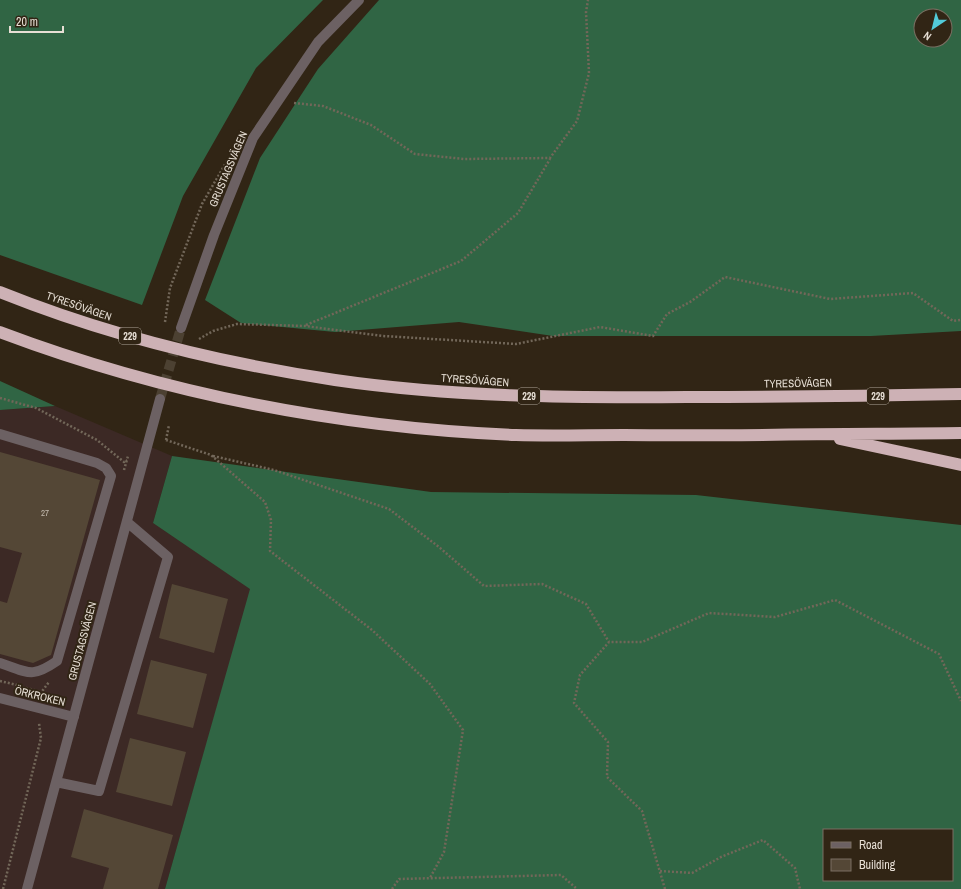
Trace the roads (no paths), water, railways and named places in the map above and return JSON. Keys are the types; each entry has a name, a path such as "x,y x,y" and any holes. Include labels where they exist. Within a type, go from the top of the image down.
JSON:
{"highway":[{"name":"TYRESÖVÄGEN","path":"0,292 111,331 187,351 264,368 336,380 409,389 570,398 961,394"},
{"path":"0,332 79,359 165,384 256,404 340,418 411,427 516,435 961,433"},
{"path":"817,434 961,465"}],"street":[{"name":"GRUSTAGSVÄGEN","path":"181,328 214,235 253,138 318,42 359,0"},
{"name":"GRUSTAGSVÄGEN","path":"27,889 160,399"},
{"path":"0,434 97,462 106,468 111,476 57,662 37,673 28,672 0,663"},
{"path":"56,782 99,792 168,557 127,522"},
{"name":"ÖRKROKEN","path":"0,698 74,717"}],"tunnel":[{"path":"160,399 181,328"}]}
